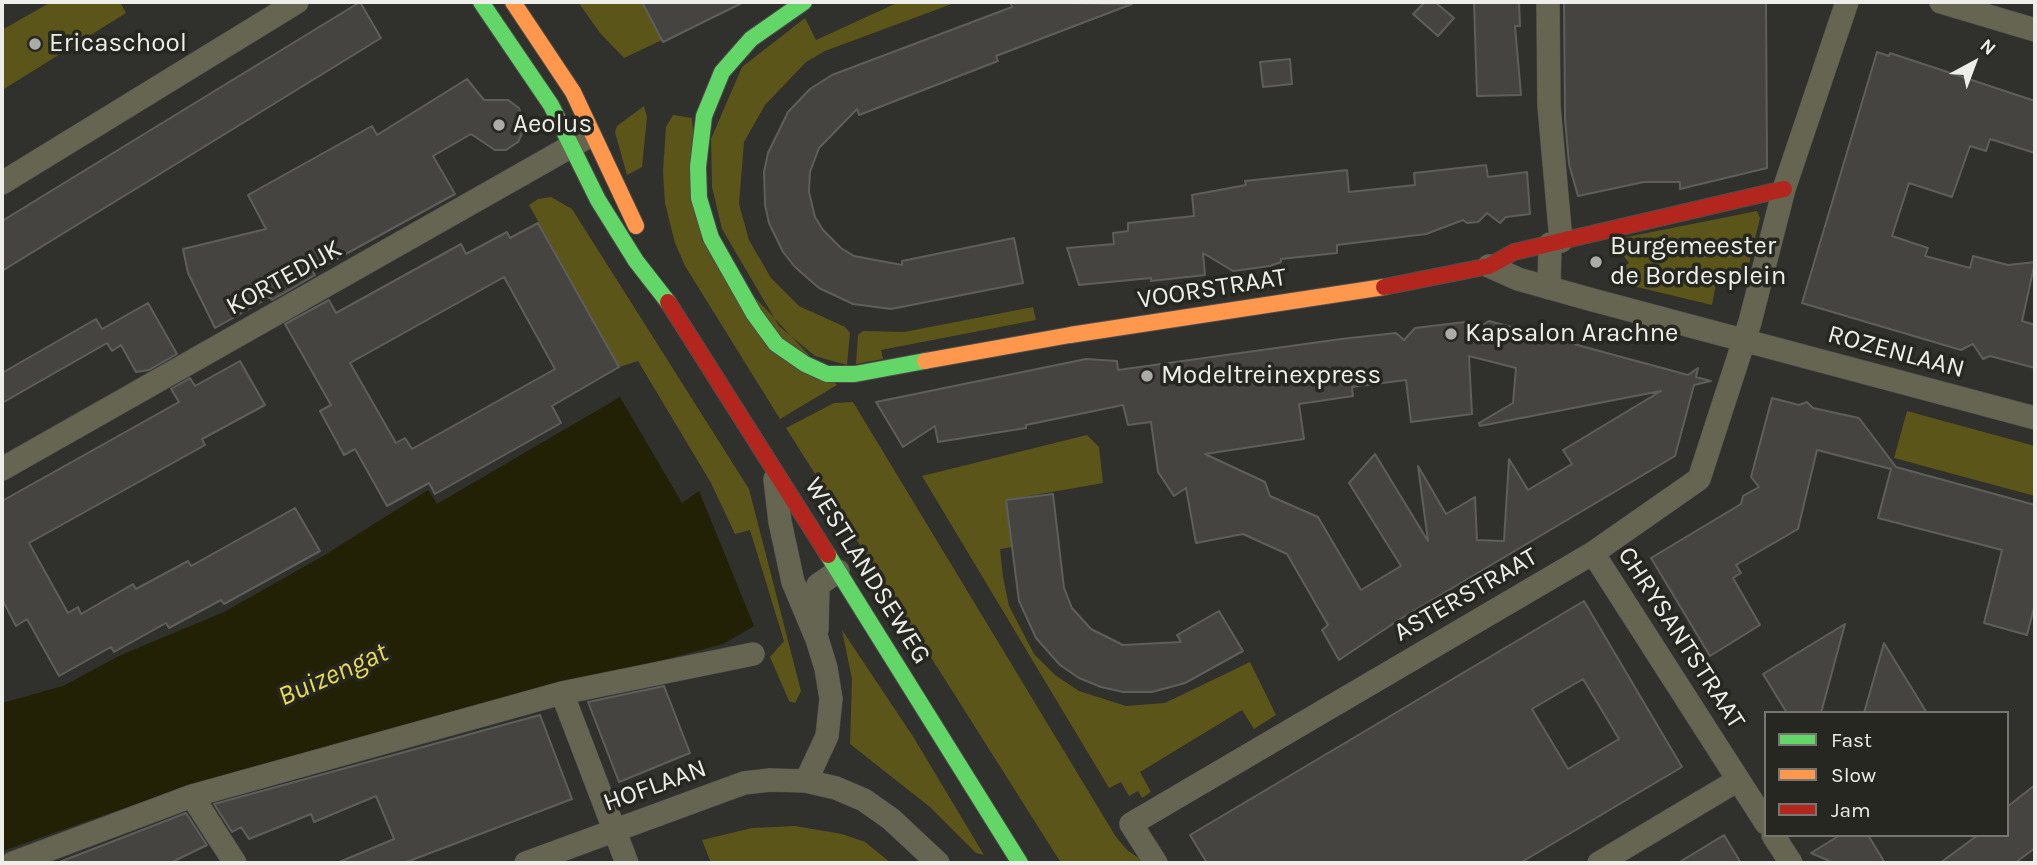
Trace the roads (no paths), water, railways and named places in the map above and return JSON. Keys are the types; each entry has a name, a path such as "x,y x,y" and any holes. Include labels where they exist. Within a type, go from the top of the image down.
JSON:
{"street":[{"path":"2,183 297,2"},
{"name":"WESTLANDSEWEG","path":"481,2 551,105 570,147 636,261 671,304 1020,863"},
{"name":"WESTLANDSEWEG","path":"513,2 573,92 671,304"},
{"name":"VOORSTRAAT","path":"804,2 751,39 722,72 704,116 698,167 699,198 711,238 754,314 776,344 805,364 827,374 866,372 1070,335 1418,282 1489,266 1514,253 1555,243"},
{"path":"1548,2 1555,243 1549,288"},
{"path":"1489,266 1518,279 1744,341 1784,189 1847,2"},
{"path":"1941,2 2035,30"},
{"name":"KORTEDIJK","path":"2,469 592,134"},
{"path":"1555,243 1784,189"},
{"name":"ROZENLAAN","path":"1744,341 2035,418"},
{"name":"ASTERSTRAAT","path":"1156,863 1131,824 1593,553 1699,480 1744,341"},
{"path":"774,468 780,522 793,582 827,668 831,698 827,736 806,781"},
{"name":"CHRYSANTSTRAAT","path":"1593,553 1764,820"},
{"path":"817,639 818,585 838,571"},
{"path":"13,863 192,796 562,693 753,654"},
{"path":"562,693 627,863"},
{"name":"HOFLAAN","path":"526,863 744,783 769,780 806,781 836,788 864,800 891,819 938,863"},
{"path":"1599,863 1738,780"},
{"path":"192,796 235,863"},
{"path":"1774,837 1791,863"}],"water":[{"name":"Buizengat","path":"620,397 682,503 699,491 754,626 723,644 176,790 2,851 2,703 63,686 121,655 224,612 323,556 428,490 437,504"}],"place":[{"name":"Ericaschool","path":"35,44"},
{"name":"Aeolus","path":"499,125"},
{"name":"Burgemeester de Bordesplein","path":"1596,262"},
{"name":"Kapsalon Arachne","path":"1451,334"},
{"name":"Modeltreinexpress","path":"1147,376"}]}
